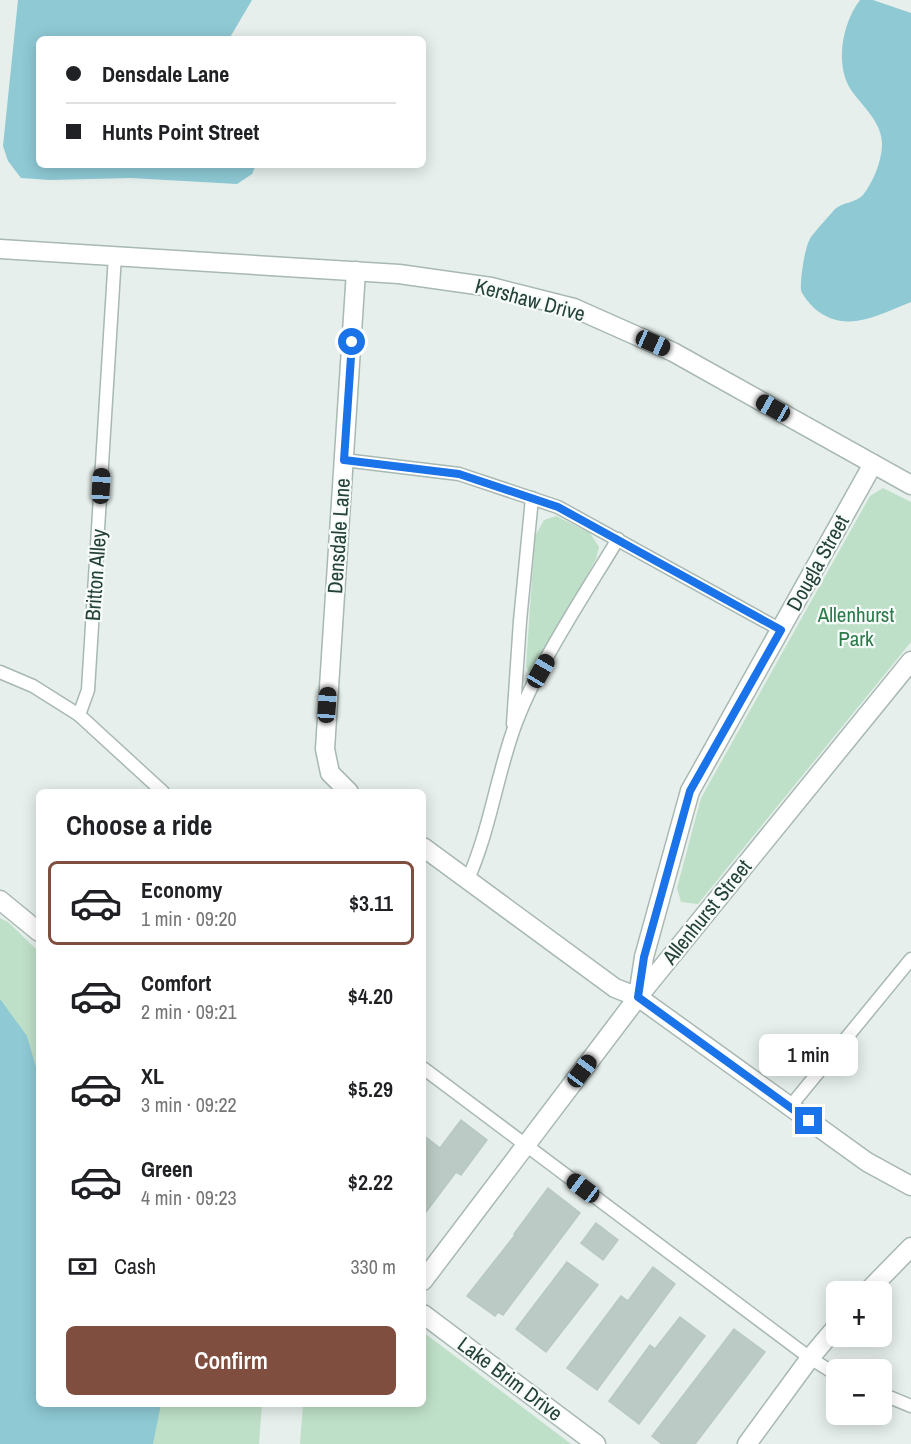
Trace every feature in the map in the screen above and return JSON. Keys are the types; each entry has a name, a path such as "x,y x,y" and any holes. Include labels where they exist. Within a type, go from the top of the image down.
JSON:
{"street":[{"name":"Kershaw Drive","path":"0,249 356,271 491,287 574,308 673,352 911,485"},
{"name":"Densdale Lane","path":"346,789 330,773 325,749 356,271"},
{"name":"Dougla Street","path":"638,997 644,957 690,791 873,464"},
{"name":"Allenhurst Street","path":"426,1277 638,997 911,662"},
{"path":"426,848 615,988 638,997 789,1108 867,1162 911,1186"},
{"path":"0,900 36,930"},
{"path":"878,1281 911,1247"},
{"name":"Lake Brim Drive","path":"426,1316 596,1444"},
{"path":"747,1444 826,1339"}],"lane":[{"name":"Britton Alley","path":"79,714 88,690 116,255"},
{"path":"344,460 459,474 558,507 781,630"},
{"path":"513,731 520,621 532,498"},
{"path":"468,879 478,855 513,731 531,689 618,539"},
{"path":"0,672 33,686 79,714 160,789"},
{"path":"789,1108 911,959"},
{"path":"426,1070 826,1368"},
{"path":"892,1398 911,1406"}],"green space":[{"name":"Allenhurst Park","path":"883,488 911,502 911,642 698,904 681,902 677,888 701,798 870,496"},
{"path":"556,516 590,533 599,547 596,559 535,670 529,672 526,666 535,536 544,520"},
{"path":"0,918 8,922 36,949 36,1407 262,1407 259,1444 0,1444"},
{"path":"426,1334 571,1444 300,1444 303,1407 426,1407"}],"water":[{"path":"18,0 252,0 231,36 36,36 36,168 255,168 252,174 237,184 131,178 50,180 21,178 8,161 3,146"},
{"path":"860,0 873,0 911,13 911,302 874,317 850,321 826,316 814,308 803,294 801,285 805,254 811,237 835,209 863,195 879,164 882,144 879,129 851,90 843,68 845,31"},
{"path":"0,999 27,1036 36,1068 36,1407 160,1407 153,1444 0,1444"}],"building":[{"path":"461,1120 487,1140 461,1175 456,1172 426,1212 426,1137 440,1148"},
{"path":"548,1188 580,1213 503,1315 498,1312 495,1316 467,1296 515,1235"},
{"path":"596,1223 618,1240 603,1260 581,1243"},
{"path":"567,1262 598,1285 546,1352 516,1329"},
{"path":"653,1267 675,1284 597,1390 567,1368 621,1296 628,1301"},
{"path":"680,1317 705,1336 639,1424 609,1401 650,1345 655,1349"},
{"path":"734,1329 765,1352 695,1444 662,1444 652,1436"}],"route":[{"path":"352,342 344,460 459,474 513,490 558,507 781,630 690,791 644,957 638,997 809,1121"}]}
